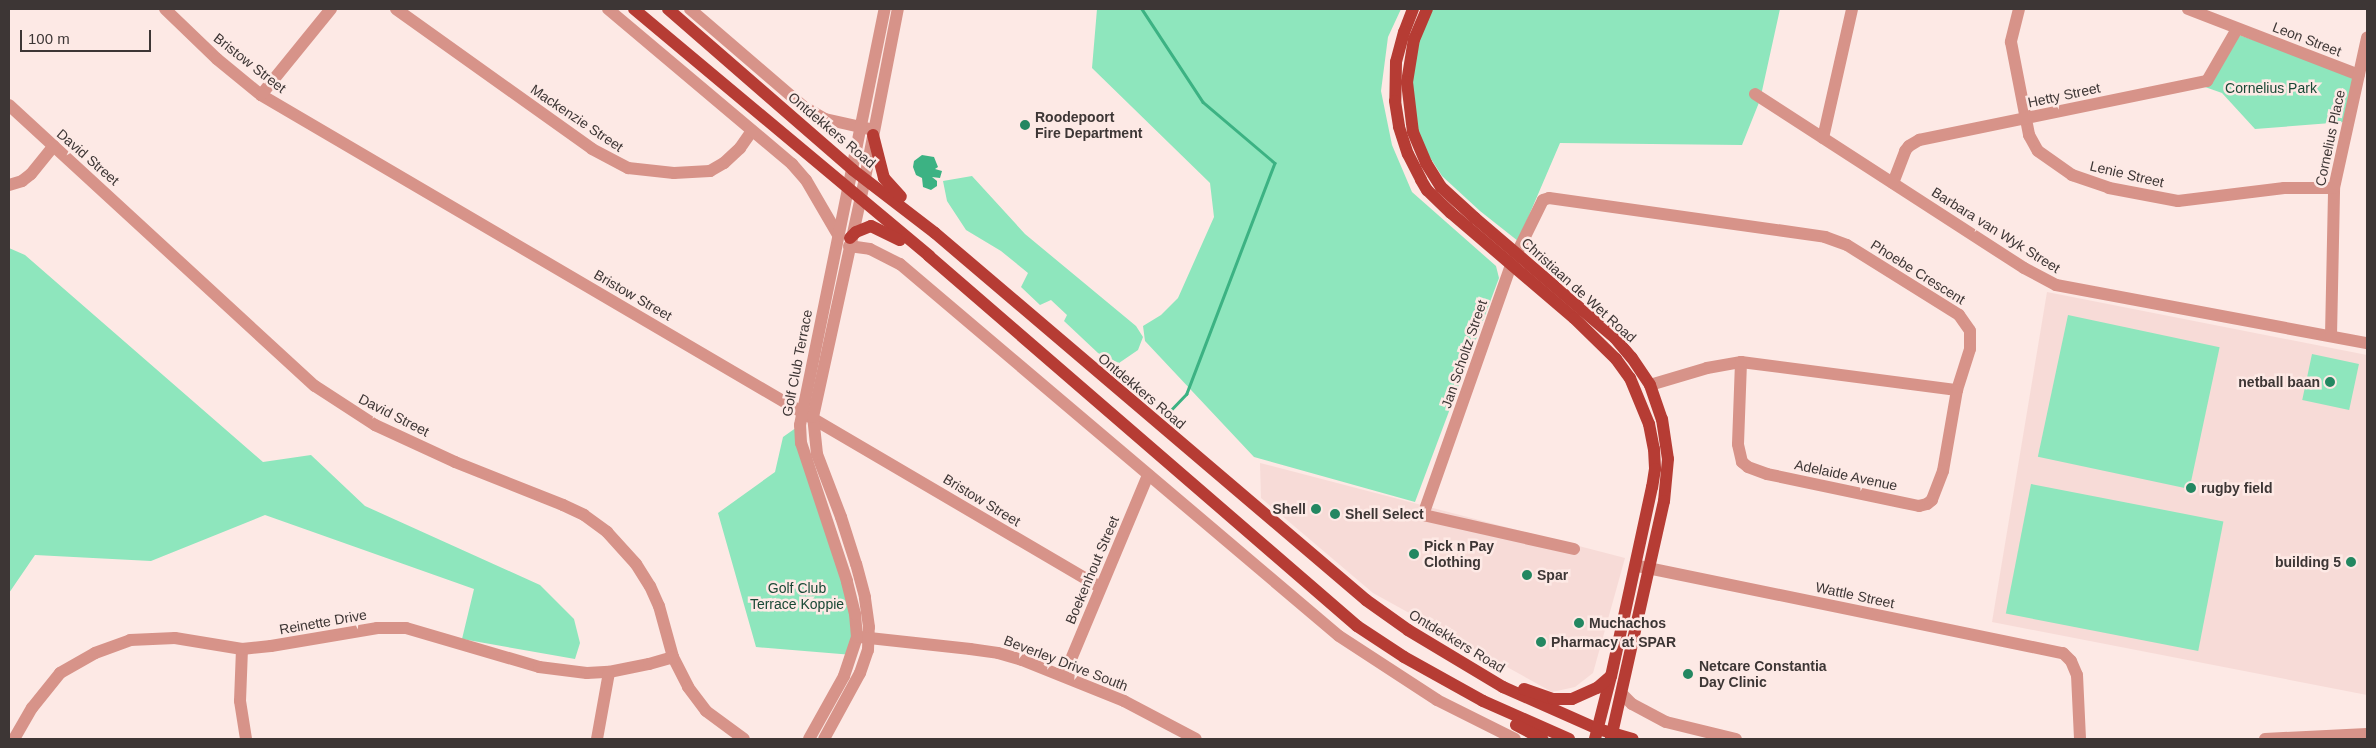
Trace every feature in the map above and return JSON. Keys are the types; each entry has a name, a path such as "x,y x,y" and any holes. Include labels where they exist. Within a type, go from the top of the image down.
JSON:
{"main road":[{"path":"634,9 929,256 1350,619 1448,689 1542,739"},
{"name":"Ontdekkers Road","path":"668,9 853,170 934,233 1340,579 1408,630 1484,676 1597,734 1632,739"},
{"name":"Christiaan de Wet Road","path":"1413,9 1400,46 1394,77 1396,114 1408,154 1431,194 1615,338 1632,358 1650,386 1662,419 1668,459 1664,501 1642,566 1597,734"},
{"name":"Christiaan de Wet Road","path":"1427,9 1414,39 1407,82 1409,115 1415,139 1426,163 1442,187 1616,359 1630,378 1640,398 1649,424 1655,469 1622,694 1612,736"},
{"path":"869,131 884,178 934,233"},
{"path":"846,240 867,226 876,227 929,256"},
{"path":"1404,657 1483,701 1569,739"},
{"path":"1484,676 1562,700 1588,693 1611,676"}],"street":[{"name":"Bristow Street","path":"165,9 217,59 261,95 808,414 1100,587"},
{"path":"261,95 331,9"},
{"name":"Mackenzie Street","path":"396,9 592,149 628,168 674,173 710,171 724,163 740,148 752,131"},
{"path":"608,9 792,164 806,180 846,240 870,249 900,264 1339,636 1437,700 1515,739"},
{"name":"Ontdekkers Road","path":"690,9 804,107 825,119 869,131"},
{"name":"Golf Club Terrace","path":"824,739 865,661 863,637 847,581 801,443 800,425 808,414 846,240 865,178 869,131 885,9"},
{"name":"Golf Club Terrace","path":"846,240 849,189 853,170 869,131 898,9"},
{"path":"1823,138 1852,9"},
{"name":"Lenie Street","path":"2019,9 2011,42 2031,141 2043,155 2072,175 2109,188 2185,201 2284,188 2334,188"},
{"name":"Leon Street","path":"2188,9 2359,75"},
{"name":"Hetty Street","path":"1893,183 1905,151 1914,142 2207,81 2237,29"},
{"name":"Cornelius Place","path":"2330,336 2334,188 2367,38"},
{"name":"Barbara van Wyk Street","path":"1755,94 2024,268 2056,285 2367,343"},
{"name":"David Street","path":"9,105 315,386 375,426 455,462 563,505 584,515 607,532 623,548 650,586 659,606 672,657 688,688 706,711 744,739"},
{"path":"9,185 22,181 31,174 54,146"},
{"name":"Phoebe Crescent","path":"1539,206 1543,200 1549,198 1816,235 1836,240 1952,311 1965,321 1970,331 1970,345 1957,390"},
{"name":"Jan Scholtz Street","path":"1539,206 1514,259 1423,515 1574,549"},
{"path":"1650,386 1707,368 1741,362 1957,390"},
{"name":"Adelaide Avenue","path":"1741,362 1738,444 1742,462 1748,467 1767,474 1919,506 1930,503 1938,488 1943,471 1957,390"},
{"name":"Boekenhout Street","path":"1064,676 1148,475"},
{"name":"Wattle Street","path":"1642,566 2049,649 2068,656 2077,675 2080,739"},
{"name":"Reinette Drive","path":"14,739 32,708 60,673 112,646 152,638 175,638 242,649 377,628 406,628 539,667 586,673 609,672 672,657"},
{"name":"Golf Club Terrace","path":"809,739 863,637"},
{"name":"Beverley Drive South","path":"863,637 998,653 1064,676 1151,714 1196,739"},
{"path":"242,649 240,701 246,739"},
{"path":"597,739 609,672"},
{"path":"1622,694 1632,704 1666,722 1736,739"},
{"path":"2265,739 2367,734"}],"shaded area":[{"path":"922,155 934,157 938,167 935,169 942,171 940,178 932,177 937,181 937,186 931,190 923,187 922,178 916,175 913,167 914,161"},
{"name":"rugby field","path":"2047,292 2367,355 2367,695 1992,622"},
{"path":"1260,463 1625,558 1593,673 1575,687 1552,692 1373,593 1261,498"}],"green space":[{"path":"1097,9 1401,9 1388,37 1381,91 1392,145 1412,192 1496,266 1499,278 1415,502 1254,457 1145,341 1143,326 1161,315 1178,298 1214,217 1210,183 1092,68"},
{"path":"1429,9 1780,9 1760,100 1742,145 1560,143 1518,241 1480,211 1442,176 1424,148 1413,118 1411,77 1425,17"},
{"name":"Cornelius Park","path":"2236,34 2354,75 2344,122 2255,129 2222,93 2205,87"},
{"path":"972,176 1025,234 1136,326 1143,337 1138,350 1119,363 1098,353 1064,321 1067,315 1051,300 1040,305 1021,287 1028,273 1001,251 966,230 947,201 943,181"},
{"path":"9,248 25,255 263,462 311,455 365,506 540,585 574,619 580,643 575,659 462,639 474,589 265,515 151,561 35,555 9,593"},
{"path":"2068,315 2220,347 2189,489 2038,457"},
{"name":"netball baan","path":"2312,354 2359,364 2349,410 2302,400"},
{"name":"Golf Club Terrace Koppie","path":"800,425 847,581 853,655 756,647 718,513 775,472 783,437"},
{"path":"2031,484 2223,521 2198,651 2006,614"}],"waterway":[{"path":"1142,9 1203,102 1275,163 1187,394 1165,417"}],"place":[{"name":"Roodepoort Fire Department","path":"1025,125"},
{"name":"netball baan","path":"2330,382"},
{"name":"rugby field","path":"2191,488"},
{"name":"Shell","path":"1316,509"},
{"name":"Shell Select","path":"1335,514"},
{"name":"Pick n Pay Clothing","path":"1414,554"},
{"name":"building 5","path":"2351,562"},
{"name":"Spar","path":"1527,575"},
{"name":"Muchachos","path":"1579,623"},
{"name":"Pharmacy at SPAR","path":"1541,642"},
{"name":"Netcare Constantia Day Clinic","path":"1688,674"}]}
